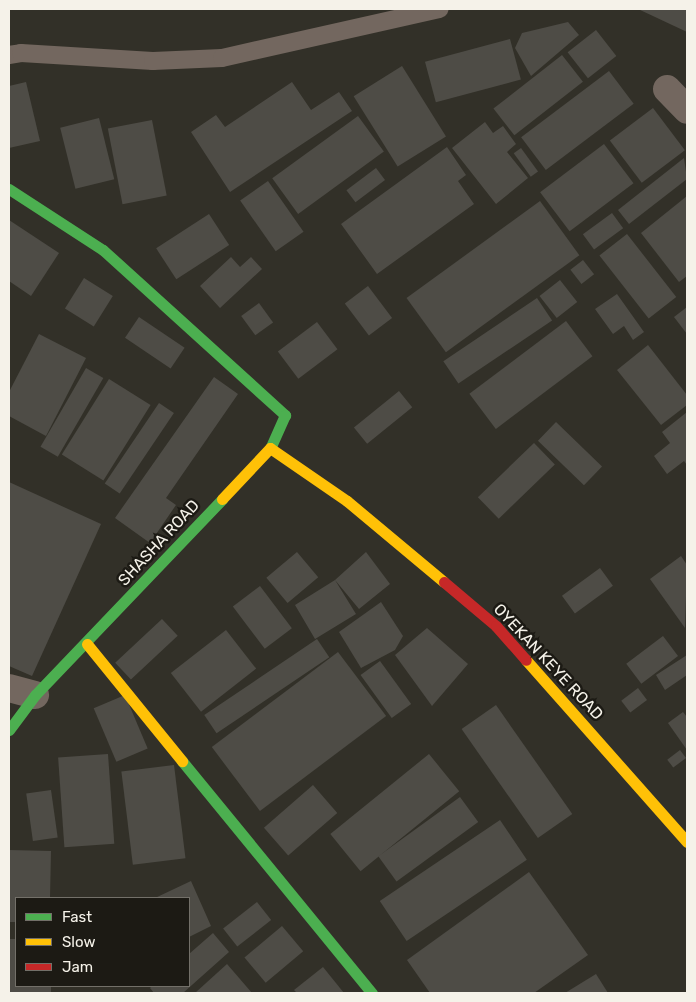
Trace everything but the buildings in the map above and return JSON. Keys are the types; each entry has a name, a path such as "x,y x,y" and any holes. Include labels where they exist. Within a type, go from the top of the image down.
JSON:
{"street":[{"path":"667,89 687,110"},
{"name":"SHASHA ROAD","path":"9,189 103,250 285,415 270,448 87,644 22,692 9,730"},
{"name":"OYEKAN KEYE ROAD","path":"270,448 347,501 496,626 687,842"},
{"path":"87,644 372,993"}],"lane":[{"path":"9,55 21,53 153,60 222,58 440,9"}],"traffic: fast":[{"path":"9,189 103,250 285,415 270,448"},
{"path":"9,730 35,695 222,499"},
{"path":"182,761 372,993"}],"traffic: slow":[{"path":"222,499 270,448 347,501 444,582"},
{"path":"87,644 182,761"},
{"path":"526,660 687,842"}],"traffic: jam":[{"path":"444,582 496,626 526,660"}]}
